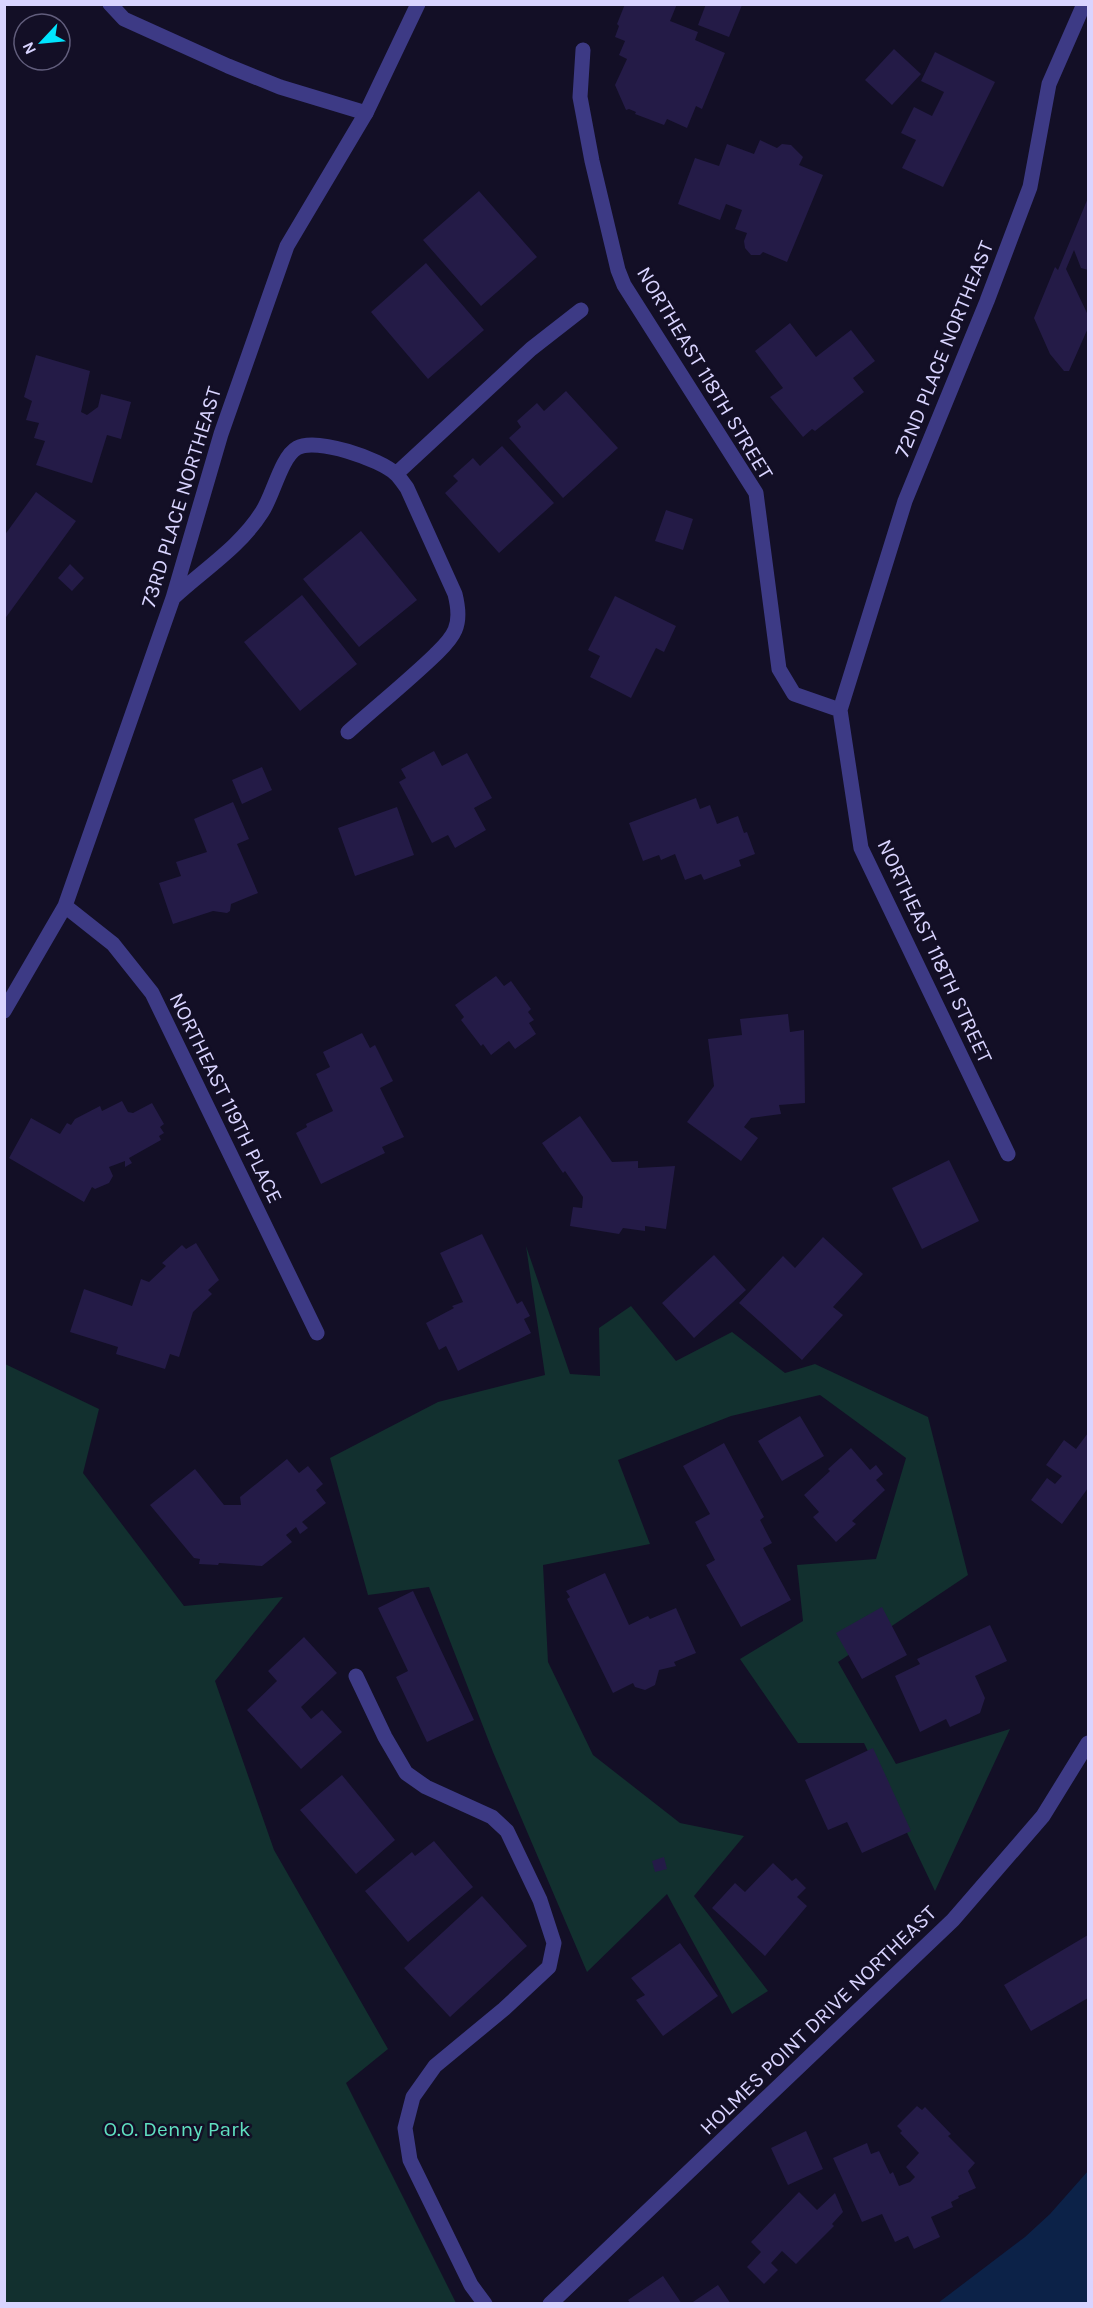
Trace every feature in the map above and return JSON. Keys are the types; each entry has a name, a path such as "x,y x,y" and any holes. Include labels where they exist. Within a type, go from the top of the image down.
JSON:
{"street":[{"path":"110,4 124,19 228,66 279,87 366,113"},
{"name":"73RD PLACE NORTHEAST","path":"4,1011 65,906 173,597 221,434 287,246 366,113 418,4"},
{"name":"72ND PLACE NORTHEAST","path":"840,710 905,501 987,301 1030,187 1049,84 1084,4"},
{"name":"NORTHEAST 118TH STREET","path":"583,50 580,97 618,270 624,285 756,493 779,669 794,694 840,710 861,848 1008,1154"},
{"path":"396,474 531,349 581,309"},
{"path":"173,597 230,549 257,521 287,459 296,448 310,445 340,450 371,459 396,474 407,488 455,594 458,620 449,641 422,668 348,732"},
{"name":"NORTHEAST 119TH PLACE","path":"65,906 113,944 152,993 317,1333"},
{"path":"356,1676 385,1737 406,1773 426,1787 492,1817 507,1832 540,1900 554,1943 549,1967 504,2009 435,2066 413,2097 405,2128 410,2160 471,2285 486,2304"},
{"name":"HOLMES POINT DRIVE NORTHEAST","path":"550,2304 953,1920 1043,1816 1089,1743"}],"green space":[{"path":"526,1246 570,1374 600,1376 599,1328 631,1306 676,1361 732,1332 785,1373 815,1364 928,1417 968,1575 838,1662 896,1764 1010,1729 935,1891 864,1743 798,1743 740,1659 803,1621 797,1565 876,1559 906,1458 820,1395 731,1416 618,1460 650,1544 543,1565 548,1662 593,1755 680,1823 744,1836 694,1896 768,1991 732,2014 667,1894 587,1972 493,1752 429,1587 368,1595 330,1458 438,1402 545,1375"},
{"name":"O.O. Denny Park","path":"5,1364 99,1409 83,1473 184,1606 283,1597 215,1681 274,1850 388,2049 346,2083 456,2303 5,2303"}],"water":[{"path":"1088,2171 1088,2303 938,2303 1025,2237 1050,2214"}],"building":[{"path":"625,4 677,4 670,21 698,32 695,40 725,53 702,109 696,106 687,128 667,119 664,125 635,114 636,112 629,109 626,110 615,85 627,59 619,55 625,41 615,37 619,26 617,24"},
{"path":"706,4 742,5 729,37 698,25"},
{"path":"894,49 921,74 892,105 865,80"},
{"path":"935,52 995,82 943,187 902,168 916,140 901,133 914,107 932,116 944,92 921,81"},
{"path":"760,140 777,148 782,144 791,145 803,157 799,165 823,175 787,262 763,252 760,255 751,255 745,248 744,241 747,233 735,229 742,210 726,204 720,220 678,204 695,158 719,166 727,144 754,154"},
{"path":"479,191 537,257 481,306 423,240"},
{"path":"1088,198 1088,270 1081,268 1074,250 1066,269 1087,313 1088,309 1088,328 1069,371 1064,371 1050,354 1034,318 1055,267 1058,270"},
{"path":"426,263 484,330 428,379 371,312"},
{"path":"790,323 816,357 851,330 875,361 853,378 864,392 815,431 812,429 803,437 770,397 783,388 755,351"},
{"path":"36,355 90,371 81,412 87,415 98,407 101,394 131,402 121,439 107,435 92,483 36,465 45,441 34,438 39,423 26,420 32,401 24,397"},
{"path":"566,391 618,448 563,498 509,438 521,427 517,421 537,403 544,411"},
{"path":"502,446 554,503 499,553 445,493 458,481 453,476 473,458 480,466"},
{"path":"36,492 76,521 4,620 4,536"},
{"path":"666,510 693,519 683,550 655,541"},
{"path":"361,531 417,600 359,647 303,579"},
{"path":"70,564 84,578 72,591 58,578"},
{"path":"302,595 357,664 300,711 244,642"},
{"path":"615,596 676,626 664,652 656,648 631,698 590,677 600,656 588,650"},
{"path":"434,751 442,766 467,753 492,798 474,808 486,830 455,848 448,835 432,843 399,782 406,778 401,769"},
{"path":"262,767 272,790 242,804 232,780"},
{"path":"696,798 700,809 710,805 717,824 738,816 755,854 739,860 741,866 704,880 701,874 685,880 675,854 661,860 659,855 643,861 629,823"},
{"path":"233,802 249,839 237,844 258,893 231,904 230,911 227,913 213,911 173,924 159,883 181,876 176,862 207,852 194,819"},
{"path":"397,807 414,855 355,876 338,828"},
{"path":"496,976 504,986 511,981 531,1009 528,1012 534,1020 529,1023 536,1034 515,1049 509,1041 491,1055 461,1020 464,1017 455,1005"},
{"path":"788,1014 790,1032 804,1030 805,1103 779,1105 781,1114 751,1118 744,1127 758,1138 741,1161 687,1122 714,1086 708,1039 742,1035 740,1019"},
{"path":"362,1033 370,1048 375,1045 393,1081 380,1088 404,1137 382,1147 385,1153 321,1184 296,1133 307,1127 306,1124 333,1111 316,1074 330,1067 323,1052"},
{"path":"122,1101 128,1112 133,1113 152,1103 164,1124 160,1127 164,1133 159,1136 161,1140 129,1158 132,1163 125,1167 125,1161 109,1167 113,1176 109,1183 95,1189 92,1187 84,1202 9,1158 31,1118 60,1134 67,1123 71,1125 75,1119 100,1106 102,1111"},
{"path":"580,1116 612,1162 638,1161 638,1168 675,1166 666,1229 645,1226 645,1231 623,1228 619,1234 570,1226 573,1207 582,1208 583,1197 542,1143"},
{"path":"949,1160 979,1221 922,1249 892,1188"},
{"path":"482,1234 517,1304 522,1301 530,1316 524,1319 531,1333 458,1371 446,1346 439,1350 426,1323 454,1308 452,1306 463,1302 440,1253"},
{"path":"823,1237 863,1274 833,1307 843,1315 802,1360 739,1303 783,1256 795,1268"},
{"path":"196,1243 219,1280 208,1290 212,1294 193,1312 179,1357 170,1354 165,1369 116,1354 118,1347 70,1332 84,1289 132,1306 141,1279 149,1282 166,1266 162,1263 182,1245 186,1249"},
{"path":"714,1255 746,1290 694,1338 662,1303"},
{"path":"800,1416 824,1456 782,1481 758,1441"},
{"path":"1088,1433 1088,1488 1062,1524 1031,1500 1047,1478 1055,1484 1062,1476 1046,1465 1064,1440 1076,1449"},
{"path":"724,1443 764,1517 760,1520 772,1543 763,1548 791,1600 741,1627 706,1565 715,1560 695,1522 710,1514 683,1466"},
{"path":"851,1448 870,1470 876,1465 883,1474 876,1480 885,1490 852,1521 856,1524 836,1542 813,1517 819,1512 804,1495"},
{"path":"287,1459 299,1473 308,1466 323,1484 316,1490 326,1503 302,1522 308,1528 300,1534 296,1527 286,1535 292,1542 262,1566 199,1564 200,1559 194,1558 150,1505 195,1469 224,1505 241,1505 240,1497"},
{"path":"605,1573 629,1625 648,1616 650,1619 676,1608 696,1653 674,1662 676,1666 659,1670 655,1685 645,1690 635,1687 633,1683 613,1693 567,1599 570,1597 566,1591"},
{"path":"413,1591 474,1720 427,1742 396,1677 408,1671 378,1608"},
{"path":"882,1607 907,1655 862,1679 836,1633"},
{"path":"990,1625 1007,1661 975,1676 985,1698 980,1713 950,1727 946,1719 920,1732 895,1676 920,1664 917,1659"},
{"path":"304,1637 337,1673 301,1707 311,1719 322,1710 342,1732 301,1769 247,1710 277,1681 268,1671"},
{"path":"873,1748 911,1831 862,1853 847,1822 828,1830 805,1780"},
{"path":"342,1775 395,1840 356,1874 300,1810"},
{"path":"434,1841 473,1887 408,1942 365,1891 412,1852 415,1856"},
{"path":"664,1857 667,1869 655,1872 652,1861"},
{"path":"773,1863 792,1881 796,1878 806,1888 797,1897 807,1906 765,1956 712,1908 735,1883 745,1892"},
{"path":"482,1896 527,1946 450,2017 404,1968"},
{"path":"1088,1935 1088,1998 1031,2031 1004,1985"},
{"path":"680,1943 718,1996 663,2036 636,2000 645,1995 631,1978"},
{"path":"917,2106 922,2110 925,2107 951,2134 948,2136 975,2163 968,2171 976,2188 958,2196 959,2198 951,2202 953,2207 931,2217 940,2237 914,2249 908,2236 895,2242 882,2214 862,2222 833,2158 867,2143 871,2154 879,2151 890,2174 893,2172 899,2186 910,2182 915,2177 906,2167 919,2153 900,2133 902,2131 897,2126"},
{"path":"806,2131 823,2169 788,2185 771,2148"},
{"path":"799,2192 817,2210 835,2193 843,2212 832,2224 834,2226 796,2264 782,2251 771,2263 778,2270 764,2284 747,2267 761,2252 751,2242"},
{"path":"663,2276 682,2304 631,2304 628,2300"},
{"path":"718,2285 731,2304 690,2304"}]}
